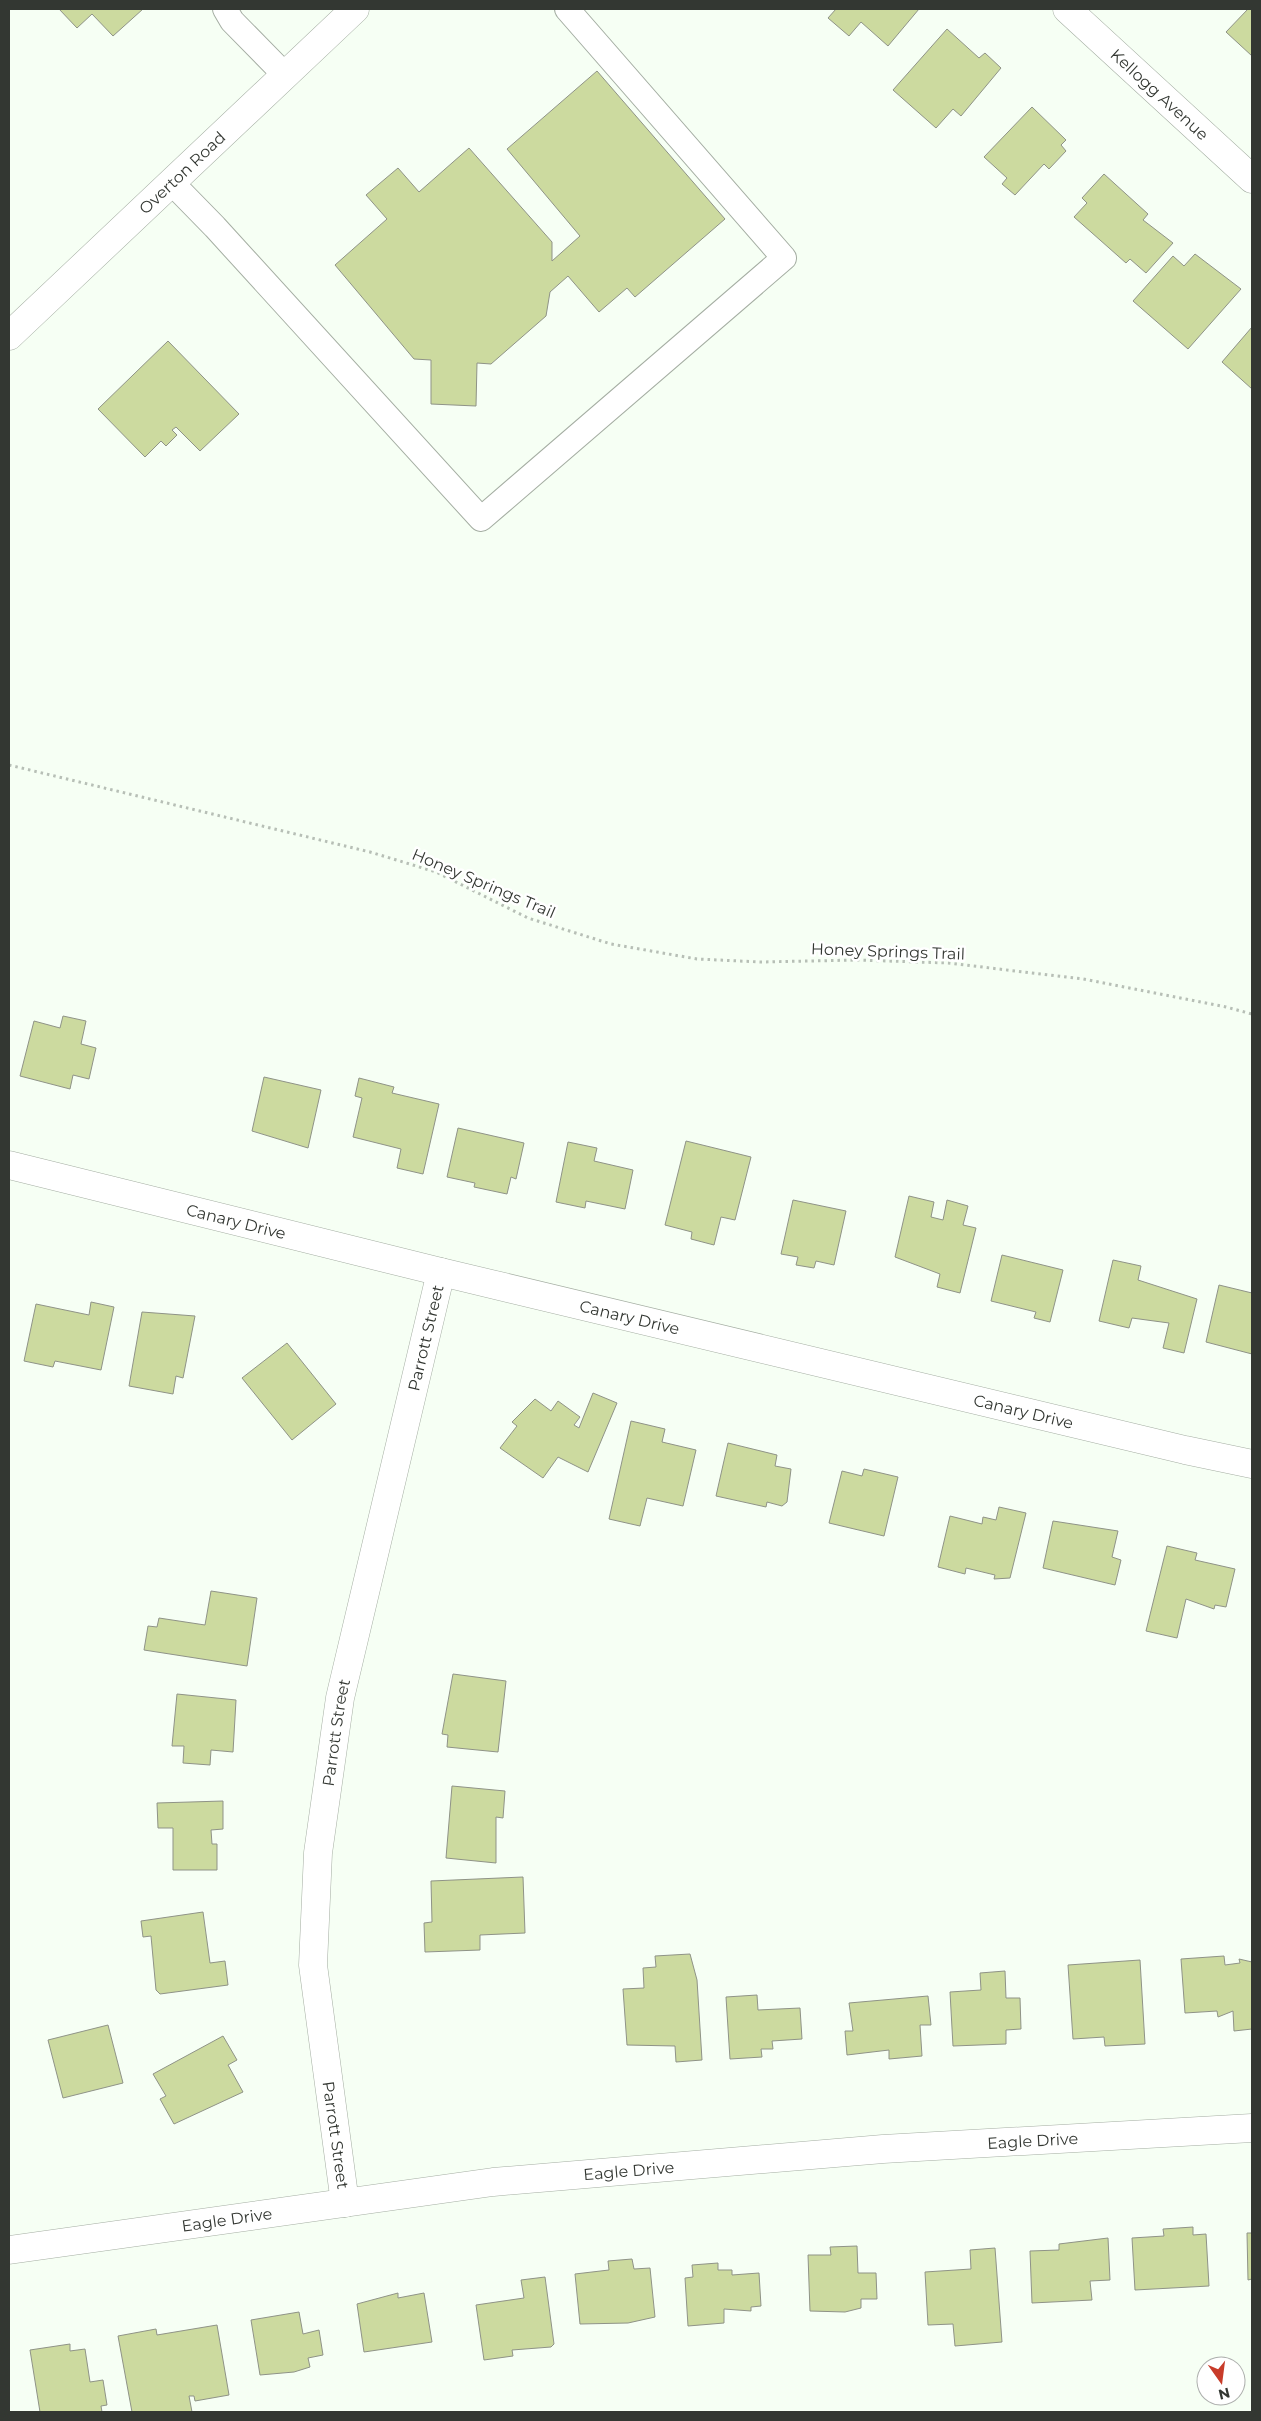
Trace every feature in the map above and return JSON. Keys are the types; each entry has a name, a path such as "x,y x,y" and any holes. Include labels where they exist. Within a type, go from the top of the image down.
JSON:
{"street":[{"name":"Overton Road","path":"9,336 355,9"},
{"name":"Kellogg Avenue","path":"1067,9 1252,179"},
{"name":"Canary Drive","path":"9,1165 441,1272 1185,1450 1252,1464"},
{"name":"Parrott Street","path":"345,2203 313,1965 318,1853 340,1698 441,1272"},
{"name":"Eagle Drive","path":"9,2250 493,2182 883,2149 1252,2128"}],"lane":[{"path":"225,9 232,21 285,75"},
{"path":"172,183 222,234 481,519 784,258 567,9"}],"path":[{"name":"Honey Springs Trail","path":"9,765 370,852 436,872 528,918 611,944 697,959 761,962 858,960 948,963 1083,979 1226,1007 1252,1014"}],"building":[{"path":"59,9 143,9 113,36 92,14 77,28"},
{"path":"836,9 919,9 888,46 861,22 849,36 828,18"},
{"path":"1248,9 1252,9 1252,56 1226,32"},
{"path":"947,29 979,58 985,53 1001,68 961,116 953,109 936,128 893,90"},
{"path":"597,71 725,219 635,297 627,288 599,312 568,276 550,292 546,316 491,364 477,363 476,406 431,404 431,360 414,359 335,265 387,219 366,195 398,168 419,192 469,148 552,242 552,261 580,236 507,149"},
{"path":"1032,107 1066,140 1061,145 1066,151 1049,169 1044,164 1015,195 1002,184 1007,178 984,157"},
{"path":"1104,174 1148,214 1143,220 1173,243 1146,273 1130,259 1126,263 1074,217 1087,203 1082,198"},
{"path":"1195,254 1241,289 1188,349 1133,301 1173,256 1184,266"},
{"path":"1252,327 1252,389 1222,362"},
{"path":"168,341 239,414 200,451 176,427 172,430 177,435 166,446 161,441 145,457 98,409"},
{"path":"63,1016 86,1021 81,1044 96,1048 89,1079 73,1075 70,1089 20,1076 34,1021 60,1028"},
{"path":"264,1077 321,1090 308,1148 252,1131"},
{"path":"359,1078 394,1087 392,1093 439,1104 423,1174 397,1168 401,1149 353,1137 362,1098 355,1096"},
{"path":"458,1128 524,1143 516,1179 511,1177 507,1194 474,1187 475,1183 447,1177"},
{"path":"686,1141 751,1157 735,1220 721,1217 714,1245 691,1239 692,1232 665,1225"},
{"path":"568,1142 597,1148 594,1161 633,1170 625,1209 586,1201 585,1208 556,1202"},
{"path":"909,1196 934,1202 931,1217 943,1220 947,1200 968,1206 963,1225 976,1228 960,1293 937,1287 940,1274 895,1257"},
{"path":"793,1200 846,1211 834,1265 816,1261 814,1268 796,1265 798,1257 781,1254"},
{"path":"1002,1255 1063,1270 1050,1322 1034,1318 1036,1312 991,1301"},
{"path":"1113,1260 1141,1266 1138,1280 1197,1299 1184,1353 1163,1348 1169,1323 1132,1318 1129,1328 1099,1321"},
{"path":"1219,1285 1252,1293 1252,1354 1206,1342"},
{"path":"91,1302 114,1307 101,1370 55,1361 53,1367 24,1361 36,1304 89,1315"},
{"path":"142,1312 195,1316 183,1378 176,1376 173,1394 129,1386"},
{"path":"287,1343 336,1404 292,1440 242,1378"},
{"path":"593,1393 617,1403 588,1472 558,1457 543,1478 500,1448 517,1426 512,1422 535,1399 551,1411 558,1401 580,1417 574,1425 579,1428"},
{"path":"631,1421 665,1429 662,1442 696,1450 683,1506 647,1498 640,1526 609,1519"},
{"path":"728,1443 777,1455 775,1466 791,1469 787,1502 782,1506 767,1502 766,1507 716,1496"},
{"path":"864,1469 898,1477 884,1536 829,1523 842,1471 862,1476"},
{"path":"999,1507 1026,1513 1010,1578 994,1579 995,1575 966,1568 965,1574 938,1567 950,1516 982,1524 983,1517 996,1520"},
{"path":"1053,1521 1118,1531 1112,1557 1121,1560 1115,1585 1043,1568"},
{"path":"1167,1546 1197,1553 1195,1560 1235,1569 1226,1607 1215,1605 1214,1609 1186,1599 1177,1638 1146,1631"},
{"path":"211,1591 257,1598 247,1666 144,1650 148,1626 157,1627 159,1618 205,1625"},
{"path":"453,1674 506,1681 498,1752 447,1747 448,1735 442,1734"},
{"path":"177,1694 236,1700 233,1752 211,1750 210,1765 183,1763 184,1746 172,1746"},
{"path":"452,1786 505,1791 503,1818 496,1817 496,1863 446,1858"},
{"path":"223,1801 223,1829 211,1830 212,1844 217,1844 217,1870 173,1870 173,1828 158,1828 157,1803"},
{"path":"523,1877 525,1933 480,1935 480,1950 425,1952 424,1923 432,1922 431,1881"},
{"path":"203,1912 210,1963 225,1961 228,1985 160,1994 156,1990 151,1936 143,1937 141,1921"},
{"path":"690,1954 697,1980 702,2060 676,2062 675,2046 627,2045 623,1989 644,1988 643,1968 656,1967 655,1956"},
{"path":"1224,1956 1225,1965 1240,1963 1239,1959 1252,1962 1252,2029 1234,2031 1233,2011 1218,2017 1217,2011 1185,2013 1181,1959"},
{"path":"1140,1960 1145,2044 1105,2046 1104,2037 1073,2039 1068,1965"},
{"path":"1005,1971 1006,1998 1020,1998 1021,2029 1006,2030 1006,2044 953,2046 950,1992 981,1990 980,1973"},
{"path":"757,1995 758,2010 800,2008 802,2039 772,2041 773,2049 761,2049 762,2057 730,2059 726,1997"},
{"path":"928,1996 931,2025 920,2025 922,2056 889,2059 889,2050 847,2055 845,2031 853,2031 849,2003"},
{"path":"108,2025 123,2083 63,2098 48,2040"},
{"path":"223,2036 237,2060 228,2065 243,2092 174,2124 160,2099 166,2096 153,2074"},
{"path":"1193,2227 1193,2235 1206,2234 1209,2286 1135,2290 1132,2238 1164,2236 1163,2229"},
{"path":"1247,2233 1252,2233 1252,2279 1248,2280"},
{"path":"1108,2238 1110,2280 1090,2281 1092,2300 1032,2303 1030,2251 1059,2250 1059,2244"},
{"path":"857,2246 858,2273 876,2273 877,2299 861,2299 861,2308 845,2312 810,2311 808,2255 831,2255 830,2247"},
{"path":"995,2248 1002,2342 955,2346 953,2324 928,2325 925,2272 971,2269 970,2250"},
{"path":"632,2259 634,2269 650,2268 655,2317 628,2323 580,2324 575,2274 609,2270 608,2261"},
{"path":"718,2263 718,2270 732,2270 732,2275 759,2273 761,2306 751,2307 751,2311 724,2309 724,2323 688,2326 685,2278 693,2277 692,2265"},
{"path":"545,2277 554,2344 551,2347 512,2350 513,2356 484,2360 476,2305 524,2298 521,2280"},
{"path":"398,2293 398,2298 424,2293 432,2342 364,2352 357,2304"},
{"path":"299,2312 303,2334 319,2330 323,2355 308,2358 310,2367 294,2372 260,2375 251,2320"},
{"path":"217,2325 229,2395 195,2401 194,2396 189,2396 192,2412 132,2412 118,2336 156,2329 157,2335"},
{"path":"70,2344 70,2351 85,2349 90,2382 103,2380 107,2405 101,2406 102,2412 40,2412 30,2350"}]}
